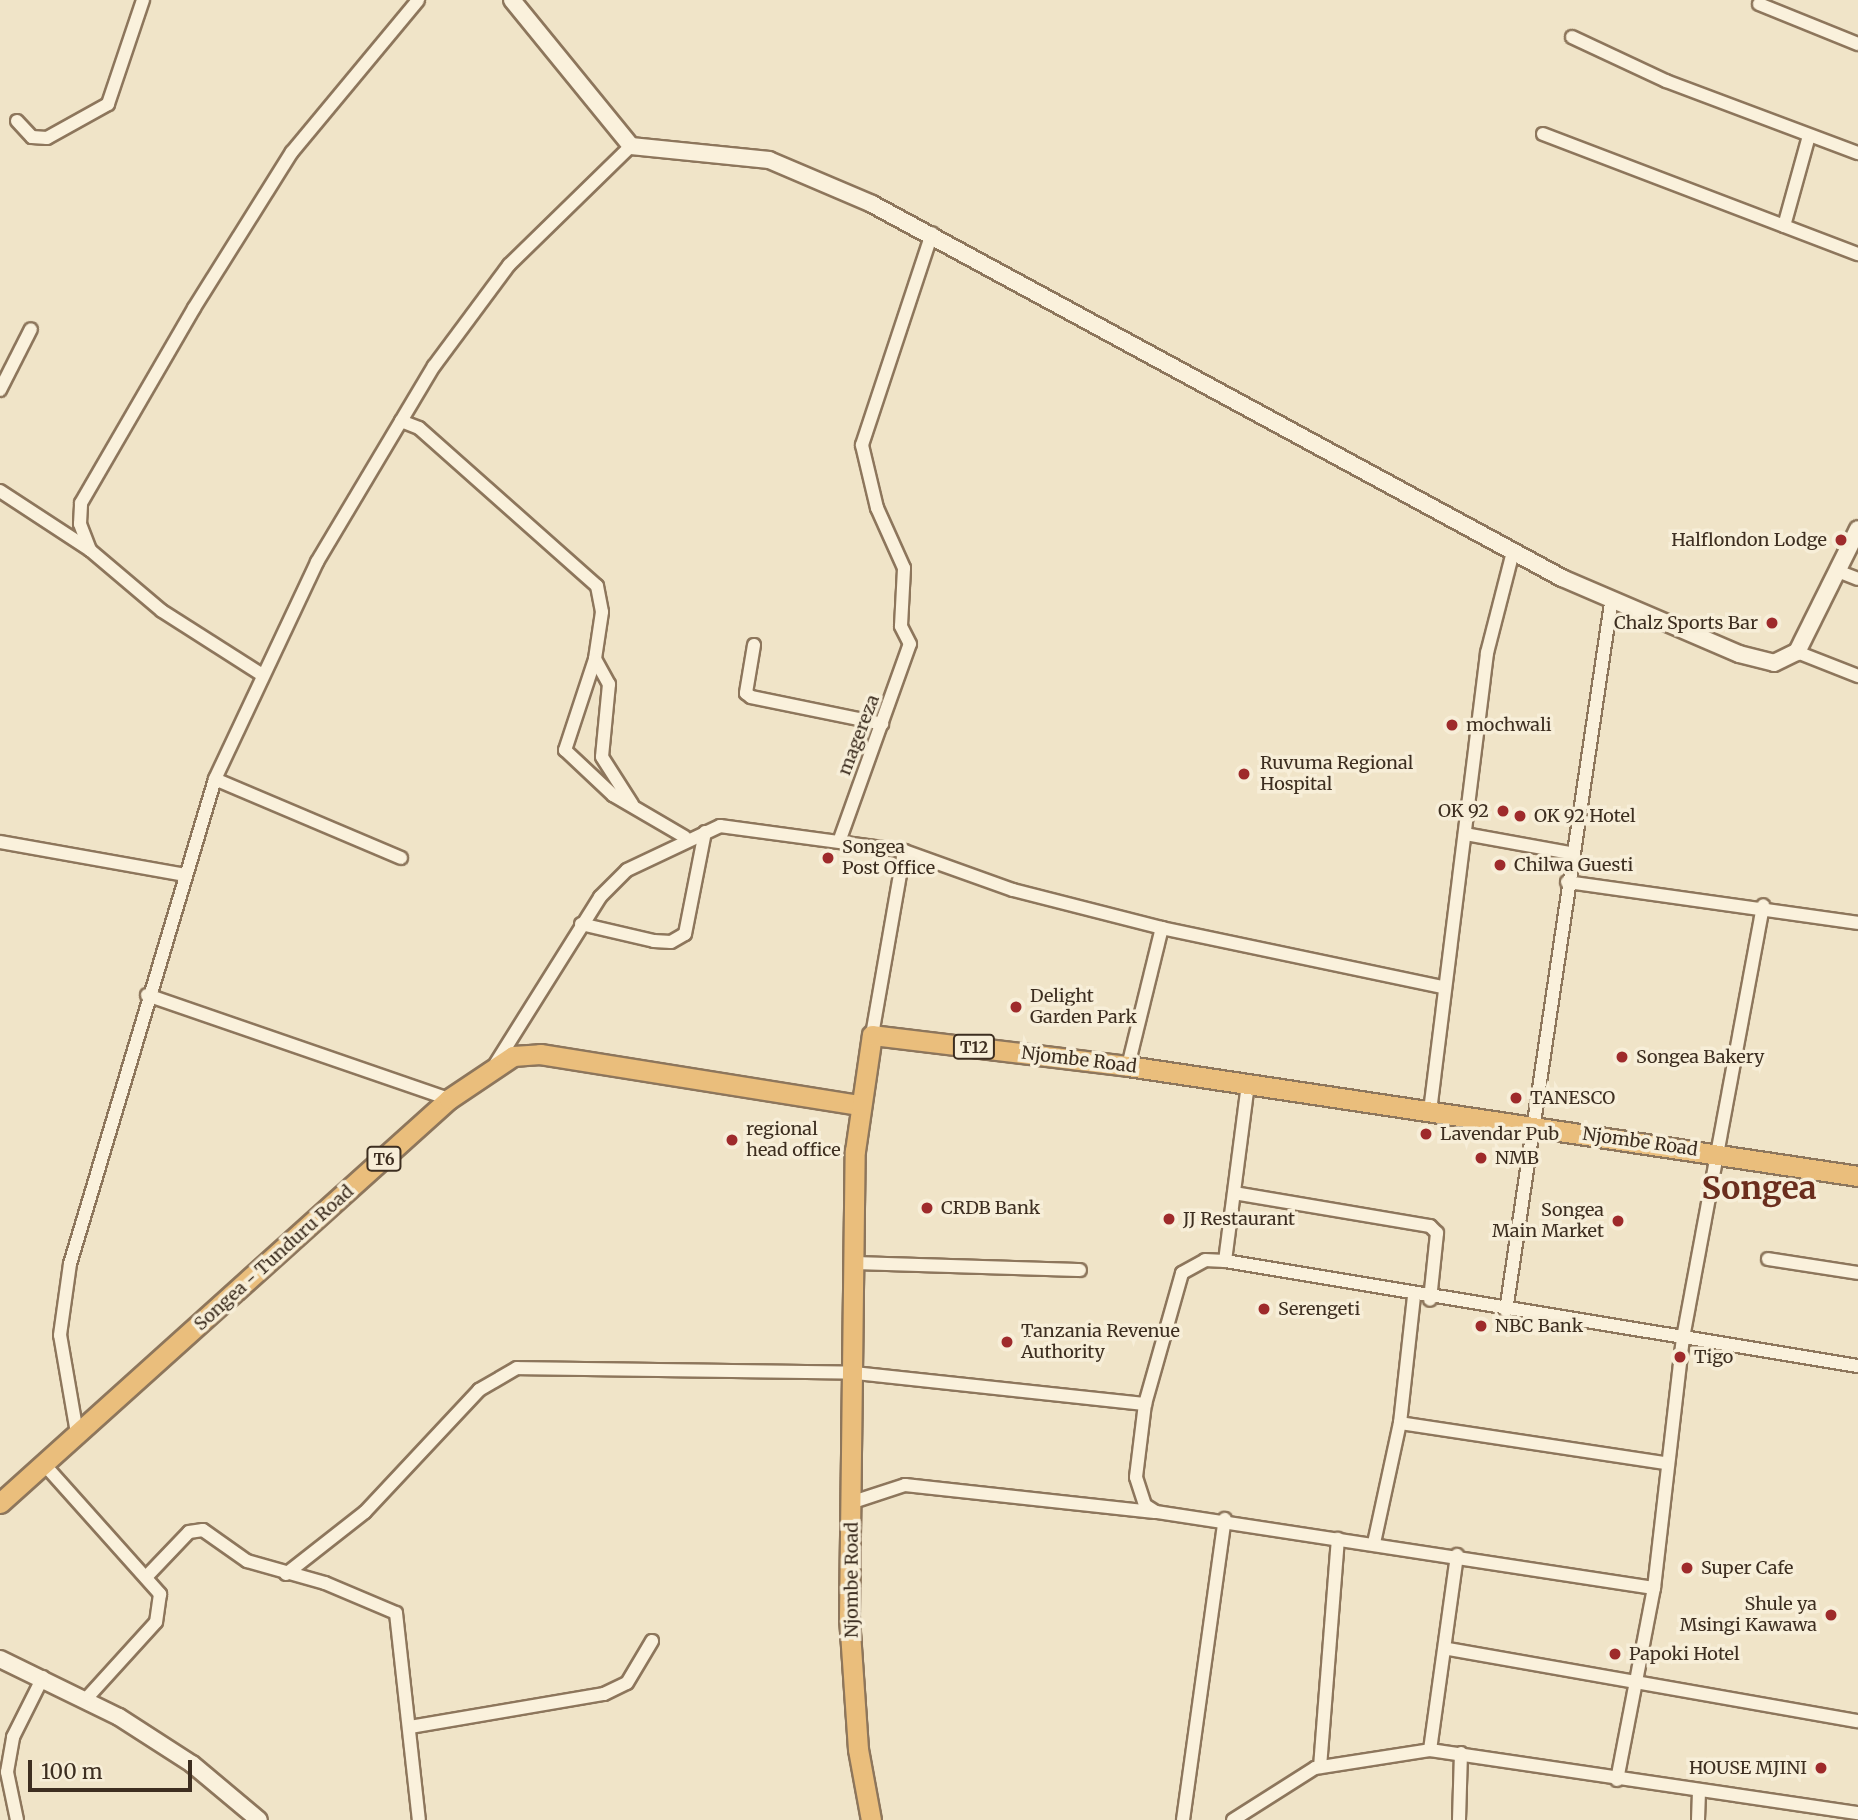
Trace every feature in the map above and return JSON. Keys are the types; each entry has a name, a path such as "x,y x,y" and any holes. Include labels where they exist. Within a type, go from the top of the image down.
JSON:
{"highway":[{"name":"Njombe Road","path":"872,1820 858,1749 849,1617 855,1373 853,1263 858,1105 872,1035 1128,1066 1858,1175"},
{"name":"Songea - Tunduru Road","path":"0,1503 449,1099 513,1056 540,1054 858,1105"}],"street":[{"path":"17,121 32,137 47,138 107,104 143,0"},
{"path":"90,550 80,524 81,503 194,308 292,152 418,0"},
{"path":"512,0 631,146 769,160 932,233 1513,552 1611,603 1760,661 1797,652 1858,676"},
{"path":"1759,4 1858,44"},
{"path":"1572,37 1666,81 1858,153"},
{"path":"1543,134 1858,254"},
{"path":"1784,226 1809,136"},
{"path":"77,1433 60,1335 70,1264 147,995 215,779 261,674 346,508 401,421 509,265 631,146"},
{"name":"magereza","path":"840,839 910,644 901,625 904,568 877,508 862,445 932,233"},
{"path":"0,390 31,329"},
{"path":"401,421 419,428 597,586 602,612 595,659 565,750 634,807 685,837"},
{"path":"0,491 90,550 162,611 261,674"},
{"path":"1797,652 1840,572 1858,529"},
{"path":"1430,1111 1443,987 1487,653 1513,552"},
{"path":"1840,572 1858,579"},
{"path":"1506,1311 1570,853 1611,603"},
{"path":"754,645 746,693 751,697 882,724"},
{"path":"595,659 609,684 603,757 634,807"},
{"path":"215,779 401,858"},
{"path":"492,1069 581,924 627,870 685,837 741,825 840,839 904,852 1013,890 1162,928 1443,987"},
{"path":"581,924 671,942 685,934 705,832"},
{"path":"1465,834 1570,853"},
{"path":"0,842 185,875"},
{"path":"872,1035 904,852"},
{"path":"1567,883 1763,905 1858,923"},
{"path":"1617,1780 1632,1680 1654,1588 1666,1463 1683,1338 1720,1153 1763,905"},
{"path":"1128,1066 1162,928"},
{"path":"147,995 449,1099"},
{"path":"1225,1261 1248,1084"},
{"path":"1234,1193 1430,1226 1437,1233 1430,1300"},
{"path":"1768,1259 1858,1273"},
{"path":"1156,1512 1145,1505 1136,1477 1145,1404 1182,1273 1205,1260 1225,1261 1430,1300 1858,1366"},
{"path":"853,1263 1080,1270"},
{"path":"1374,1543 1400,1423 1414,1297"},
{"path":"286,1574 365,1512 479,1390 517,1368 855,1373 1145,1404"},
{"path":"1400,1423 1666,1463"},
{"path":"43,1463 148,1575 160,1594 160,1614 86,1699"},
{"path":"853,1502 905,1485 1225,1519 1654,1588"},
{"path":"1184,1820 1225,1519"},
{"path":"148,1575 189,1532 203,1530 247,1562 397,1613 419,1820"},
{"path":"1320,1767 1338,1539"},
{"path":"1430,1750 1448,1649 1457,1555"},
{"path":"410,1727 604,1694 627,1684 652,1641"},
{"path":"1448,1649 1858,1721"},
{"path":"0,1659 86,1699 192,1764 259,1820"},
{"path":"17,1820 4,1772 22,1712 43,1677"},
{"path":"1233,1820 1320,1767 1430,1750 1617,1780 1858,1813"},
{"path":"1459,1820 1461,1753"},
{"path":"1698,1820 1699,1791"}],"place":[{"name":"Halflondon Lodge","path":"1841,540"},
{"name":"Chalz Sports Bar","path":"1772,623"},
{"name":"mochwali","path":"1452,725"},
{"name":"Ruvuma Regional Hospital","path":"1244,774"},
{"name":"OK 92","path":"1503,811"},
{"name":"OK 92 Hotel","path":"1520,816"},
{"name":"Songea Post Office","path":"828,858"},
{"name":"Chilwa Guesti","path":"1500,865"},
{"name":"Delight Garden Park","path":"1016,1007"},
{"name":"Songea Bakery","path":"1622,1057"},
{"name":"TANESCO","path":"1516,1098"},
{"name":"Lavendar Pub","path":"1426,1134"},
{"name":"regional head office","path":"732,1140"},
{"name":"NMB","path":"1481,1158"},
{"name":"CRDB Bank","path":"927,1208"},
{"name":"JJ Restaurant","path":"1169,1219"},
{"name":"Songea Main Market","path":"1618,1221"},
{"name":"Serengeti","path":"1264,1309"},
{"name":"NBC Bank","path":"1481,1326"},
{"name":"Tanzania Revenue Authority","path":"1007,1342"},
{"name":"Tigo","path":"1680,1357"},
{"name":"Super Cafe","path":"1687,1568"},
{"name":"Shule ya Msingi Kawawa","path":"1831,1615"},
{"name":"Papoki Hotel","path":"1615,1654"},
{"name":"HOUSE MJINI","path":"1821,1768"}],"district":[{"name":"Songea","path":"1759,1188"}]}
